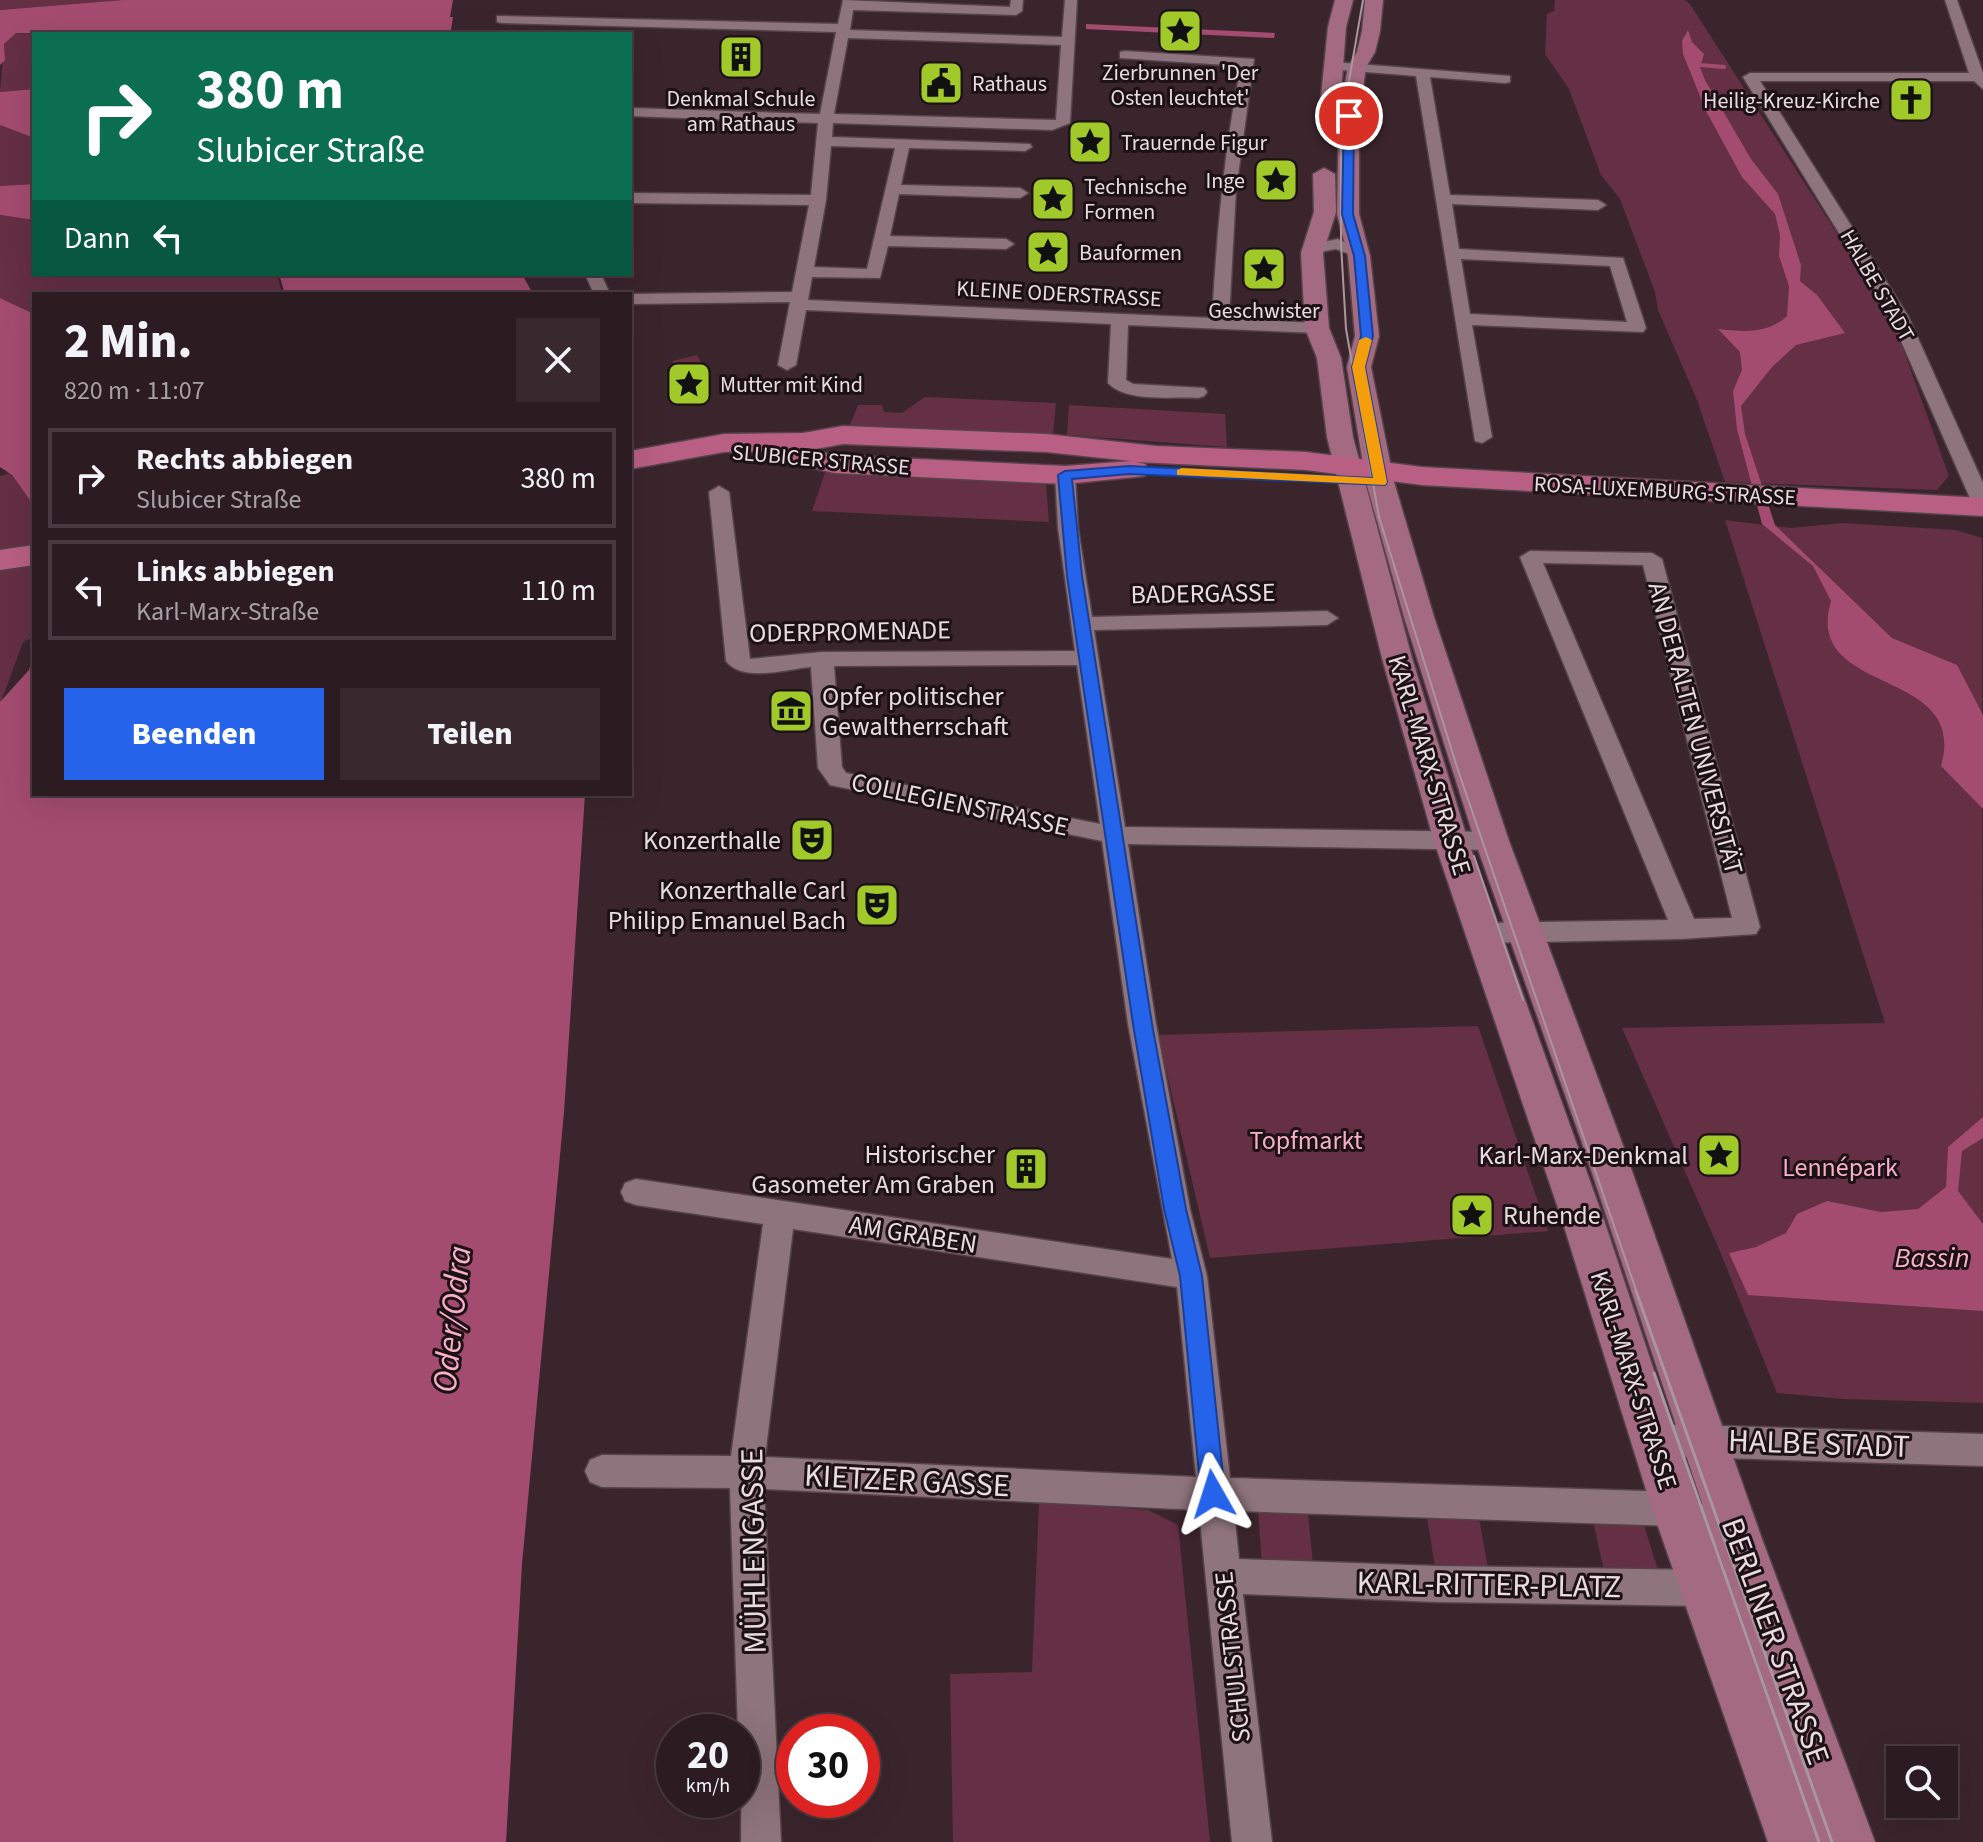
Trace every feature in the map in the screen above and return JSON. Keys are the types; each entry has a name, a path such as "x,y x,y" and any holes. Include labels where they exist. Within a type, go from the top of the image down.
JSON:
{"main road":[{"name":"SLUBICER STRASSE","path":"632,460 677,453 735,450 788,453 811,448 843,435 1046,443 1156,455 1306,461 1364,475"},
{"name":"SLUBICER STRASSE","path":"811,448 834,464 1065,475 1129,470 1364,475"},
{"name":"ROSA-LUXEMBURG-STRASSE","path":"1364,475 1983,517"},
{"name":"ROSA-LUXEMBURG-STRASSE","path":"1795,502 1983,506"},
{"path":"0,560 32,555"}],"street":[{"path":"787,365 818,200 826,119 849,3 1016,11 1017,0"},
{"path":"632,112 1052,126 1063,123 1071,0"},
{"path":"1329,126 1337,27 1344,0"},
{"name":"KARL-MARX-STRASSE","path":"1374,0 1366,52 1357,67 1349,116 1348,214 1357,252 1367,336 1359,367 1364,475 1397,658 1451,841 1583,1220 1676,1509"},
{"path":"1951,0 1981,80"},
{"path":"502,19 1070,41"},
{"path":"568,32 577,21"},
{"path":"1125,55 1249,62 1235,131 1228,190 1220,323"},
{"path":"1333,66 1505,79"},
{"path":"1422,72 1482,437"},
{"name":"HALBE STADT","path":"1981,80 1750,77 1899,316 1983,506"},
{"path":"824,141 1025,147"},
{"path":"805,272 874,274 903,143"},
{"name":"KARL-MARX-STRASSE","path":"1326,151 1325,212 1314,248 1317,328 1329,358 1340,437 1364,475 1419,617 1492,841 1607,1155 1706,1439"},
{"path":"893,189 1020,193"},
{"path":"632,198 818,200"},
{"path":"1442,199 1598,205"},
{"path":"882,241 1006,244"},
{"path":"1314,248 1341,244 1357,252"},
{"path":"1451,254 1617,261 1637,328 1465,319"},
{"name":"KLEINE ODERSTRASSE","path":"632,299 799,301 1317,328"},
{"path":"1120,320 1117,383 1130,389 1198,392"},
{"name":"SCHULSTRASSE","path":"1065,475 1068,528 1081,624 1142,1024 1175,1209 1191,1276 1252,1842"},
{"name":"ODERPROMENADE","path":"719,492 737,661 747,666 822,659 1086,658"},
{"name":"AN DER ALTEN UNIVERSITÄT","path":"1482,933 1525,933 1685,929 1747,927 1652,559 1530,557 1685,929"},
{"name":"BADERGASSE","path":"1081,624 1327,618"},
{"name":"COLLEGIENSTRASSE","path":"822,659 830,768 838,779 1113,835 1492,841"},
{"name":"AM GRABEN","path":"636,1192 1191,1276"},
{"name":"MÜHLENGASSE","path":"761,1842 746,1472 780,1214"},
{"name":"HALBE STADT","path":"1655,1440 1706,1439 1983,1450"},
{"name":"BERLINER STRASSE","path":"1706,1439 1730,1562 1795,1842"},
{"name":"KIETZER GASSE","path":"602,1471 746,1472 1213,1494"},
{"path":"1213,1494 1676,1509"},
{"name":"BERLINER STRASSE","path":"1676,1509 1730,1562 1848,1842"},
{"name":"KARL-RITTER-PLATZ","path":"1223,1576 1436,1584 1730,1562"}],"green space":[{"path":"0,0 123,0 0,10"},
{"path":"1555,0 1684,0 1690,4 1893,321 1949,476 1937,490 1725,482 1697,400 1658,310 1655,292 1620,199 1601,175 1569,89 1545,54 1547,14 1554,11"},
{"path":"16,33 32,34 32,89 0,92 4,44"},
{"path":"0,125 32,137 32,184 0,186"},
{"path":"0,215 32,220 32,276 278,276 282,292 32,292 32,313 0,298"},
{"path":"697,355 707,374 686,378 670,374 676,367 672,361"},
{"path":"925,397 1056,403 1053,434 850,425 858,405 882,405 884,412 902,413"},
{"path":"1069,405 1225,414 1227,447 1067,435"},
{"path":"10,473 32,503 32,638 23,642 1,702 0,716 0,476"},
{"path":"825,473 1046,484 1049,522 812,511"},
{"name":"Lennépark","path":"1725,520 1791,528 1843,523 1955,530 1982,538 1983,1403 1843,1399 1777,1393 1719,1249 1622,1028 1885,1023"},
{"name":"Topfmarkt","path":"1478,1026 1548,1231 1210,1258 1158,1035"},
{"path":"1039,1502 1148,1510 1178,1525 1210,1842 953,1842 950,1674 1032,1672"},
{"path":"1258,1512 1308,1513 1313,1564 1262,1563"},
{"path":"1427,1517 1479,1518 1488,1568 1435,1567"},
{"path":"1593,1521 1643,1522 1659,1573 1604,1571"}],"water":[{"path":"123,0 453,0 451,30 448,32 16,33 4,44 5,60 0,65 0,10"},
{"name":"Zierbrunnen 'Der Osten leuchtet'","path":"1086,24 1275,33 1274,38 1086,29"},
{"path":"1688,30 1692,42 1704,54 1700,67 1705,80 1751,159 1778,194 1801,265 1800,281 1817,295 1845,333 1796,345 1772,367 1741,406 1745,434 1775,525 1892,638 1957,665 1983,715 1983,809 1941,766 1943,734 1932,711 1911,695 1861,669 1840,654 1829,632 1831,601 1813,566 1762,524 1737,429 1733,391 1742,370 1740,352 1718,329 1755,330 1780,322 1787,316 1789,286 1779,256 1780,235 1775,214 1742,177 1706,111 1683,54 1682,41"},
{"path":"32,89 32,137 0,125 0,92"},
{"path":"32,184 32,220 0,215 0,186"},
{"path":"280,276 523,276 532,292 284,292"},
{"path":"0,298 32,313 32,503 12,475 0,467"},
{"name":"Oder/Odra","path":"32,660 32,796 585,796 564,1112 522,1564 506,1842 0,1842 0,702 29,670"},
{"name":"Bassin","path":"1983,1117 1983,1138 1962,1151 1958,1191 1983,1224 1983,1311 1748,1295 1729,1253 1756,1247 1786,1233 1797,1214 1827,1201 1881,1212 1918,1209 1946,1187 1948,1147"}],"waterway":[{"path":"1700,65 1724,67"}],"tram line":[{"path":"1363,0 1341,127 1341,244 1346,329 1379,517 1457,767 1637,1293"},
{"path":"1474,856 1523,1000"},
{"path":"1636,1291 1832,1842"},
{"path":"1654,1373 1819,1842"}],"slow traffic":[{"path":"1182,472 1380,482 1359,367 1366,340"}],"place":[{"name":"Zierbrunnen 'Der Osten leuchtet'","path":"1180,31"},
{"name":"Denkmal Schule am Rathaus","path":"741,57"},
{"name":"Rathaus","path":"941,83"},
{"name":"Heilig-Kreuz-Kirche","path":"1911,100"},
{"name":"Trauernde Figur","path":"1090,142"},
{"name":"Inge","path":"1276,180"},
{"name":"Technische Formen","path":"1053,199"},
{"name":"Bauformen","path":"1048,252"},
{"name":"Geschwister","path":"1264,269"},
{"name":"Mutter mit Kind","path":"689,384"},
{"name":"Opfer politischer Gewaltherrschaft","path":"791,711"},
{"name":"Konzerthalle","path":"812,840"},
{"name":"Konzerthalle Carl Philipp Emanuel Bach","path":"877,905"},
{"name":"Karl-Marx-Denkmal","path":"1719,1155"},
{"name":"Historischer Gasometer Am Graben","path":"1026,1169"},
{"name":"Ruhende","path":"1472,1215"}],"route":[{"path":"1213,1494 1191,1276 1175,1209 1142,1024 1068,528 1065,475 1129,470 1380,482 1359,367 1367,336 1359,256 1349,228 1349,116"}]}
